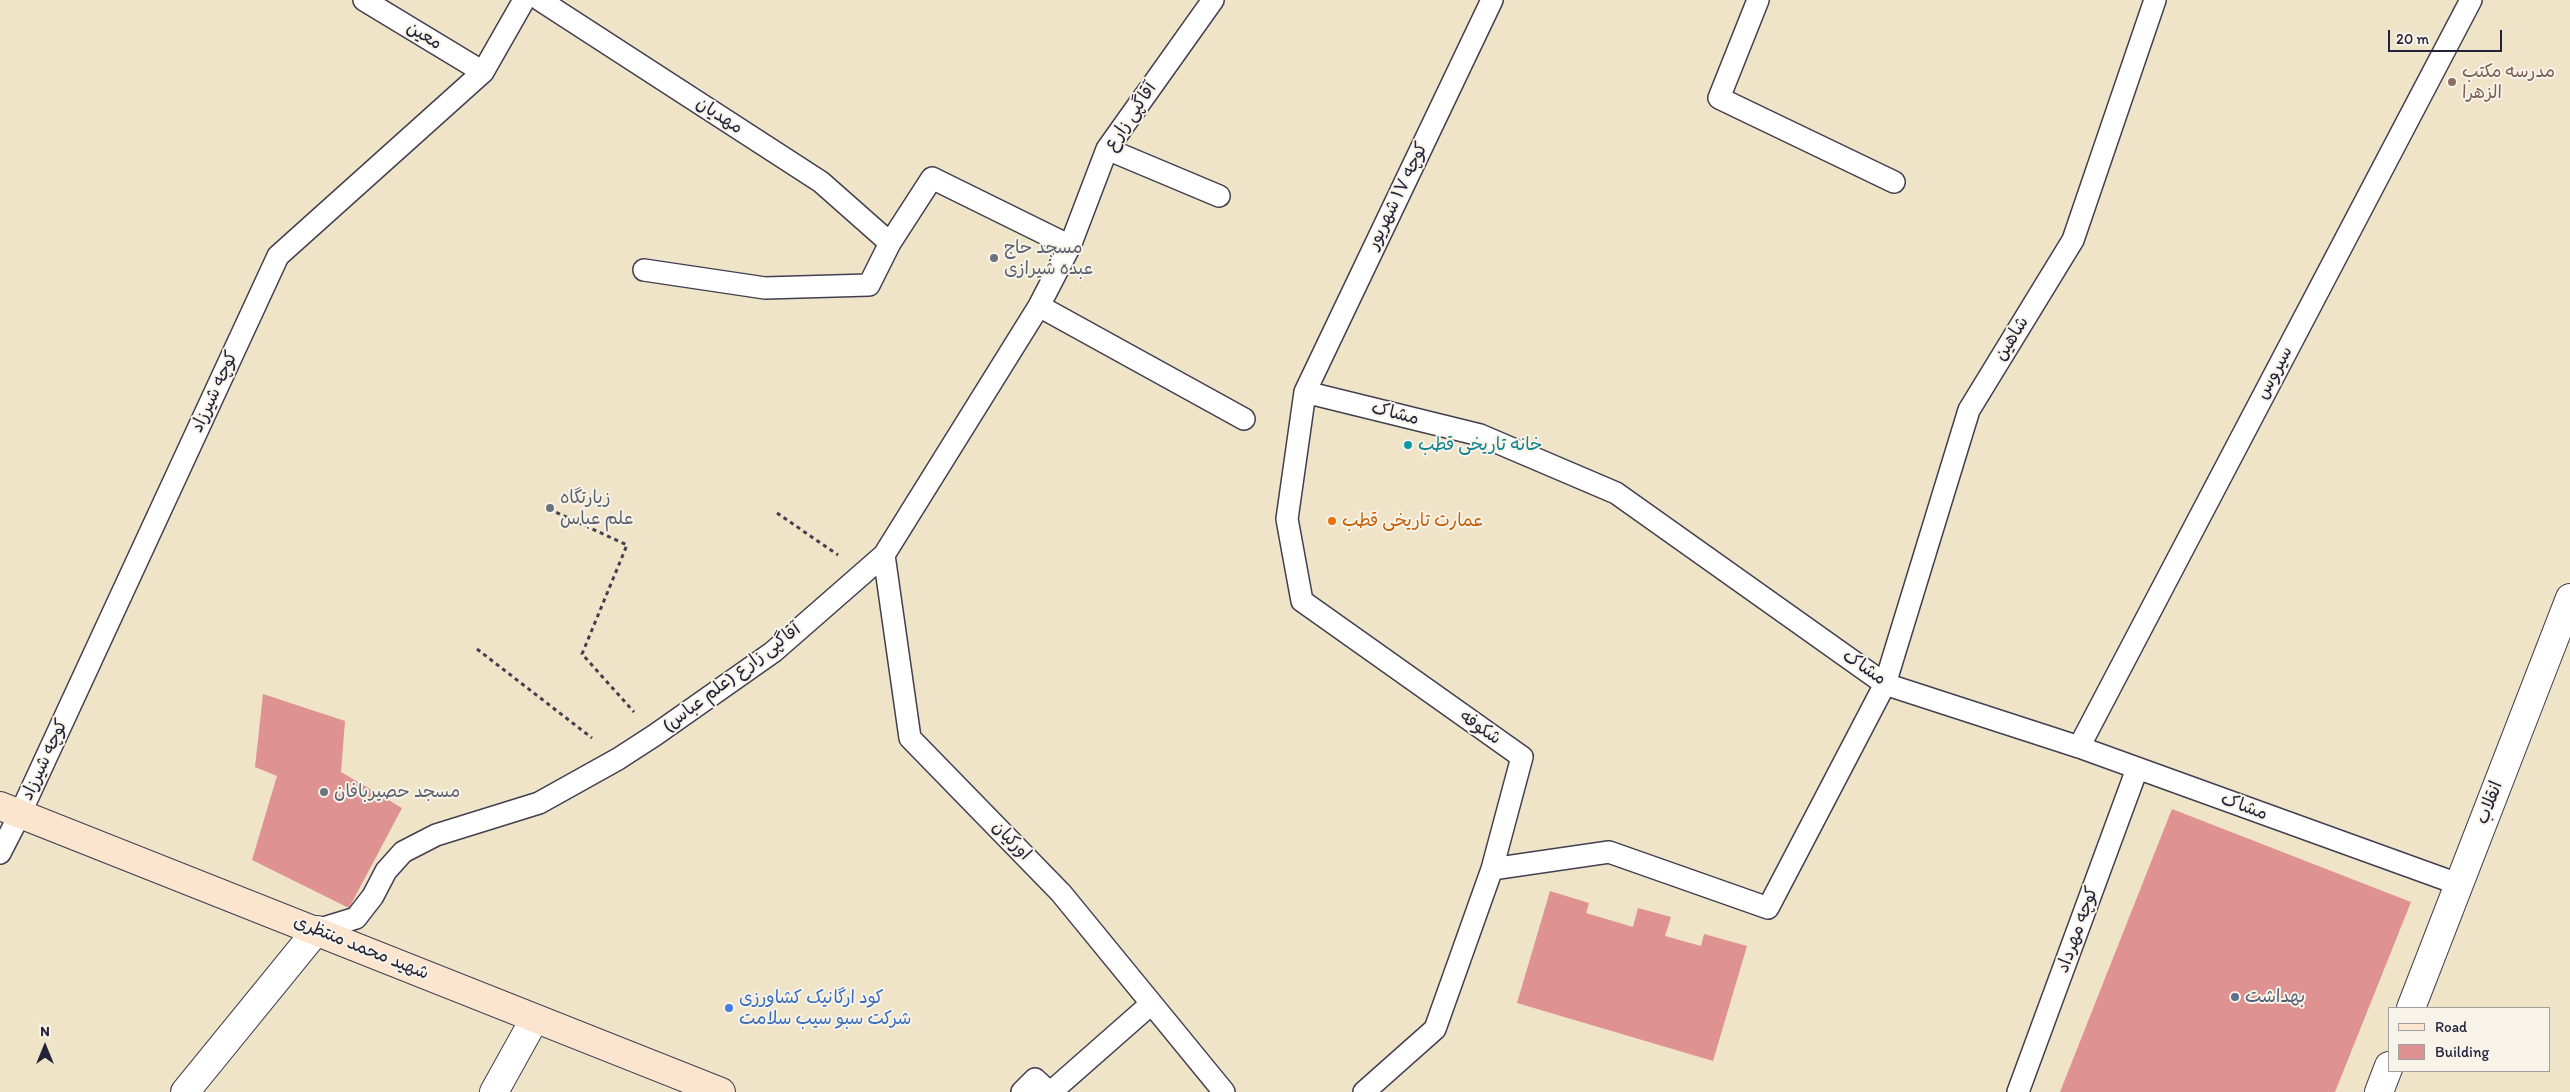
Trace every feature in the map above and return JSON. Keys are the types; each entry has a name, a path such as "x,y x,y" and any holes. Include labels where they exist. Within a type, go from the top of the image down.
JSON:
{"main road":[{"name":"شهید محمد منتظری","path":"10,810 317,930 534,1020 721,1092"}],"street":[{"name":"انقلاب","path":"2411,1007 2570,598"},
{"path":"185,1092 317,930"},
{"path":"494,1092 534,1020"},
{"path":"2379,1092 2388,1069"}],"lane":[{"name":"معین","path":"364,0 483,72"},
{"name":"کوچه شیرزاد","path":"0,853 10,810 278,256 483,72 524,0"},
{"name":"مهدیان","path":"540,0 821,182 890,243"},
{"name":"آقاگپی زارع","path":"1070,246 1107,150 1213,0"},
{"name":"کوچه ۱۷ شهریور","path":"1305,392 1492,0"},
{"path":"1758,0 1719,98 1894,182"},
{"name":"شاهین","path":"1492,869 1609,852 1768,908 1885,684 1969,410 2073,240 2155,0"},
{"name":"سیروس","path":"2079,747 2471,0"},
{"path":"1107,150 1218,196"},
{"path":"644,270 765,288 869,285 890,243 932,178 1070,246"},
{"name":"آقاگپی زارع (علم عباس)","path":"317,930 356,918 373,896 386,871 403,852 436,834 539,803 618,759 655,735 773,652 884,555 1039,306 1070,246"},
{"path":"1039,306 1244,419"},
{"name":"مشاک","path":"1305,392 1480,435 1616,493 1885,684 2079,747 2458,884"},
{"name":"شکوفه","path":"1305,392 1287,518 1302,601 1522,757 1492,869 1435,1028 1364,1092"},
{"name":"اورکیان","path":"884,555 910,738 1061,893 1224,1092"},
{"name":"کوچه مهرداد","path":"2018,1092 2137,769"},
{"path":"1022,1092 1035,1079 1050,1092 1151,1004"}],"path":[{"path":"549,509 627,545 582,654 655,735"},
{"path":"777,514 864,573"},
{"path":"477,649 618,759"}],"building":[{"name":"مسجد حصیربافان","path":"263,694 345,721 341,772 402,808 349,908 252,860 277,776 255,767"},
{"name":"بهداشت","path":"2172,809 2411,902 2335,1092 2060,1092"},
{"path":"1550,891 1589,903 1586,913 1633,927 1638,908 1671,917 1665,936 1701,946 1704,934 1747,946 1713,1061 1517,1003"}],"place":[{"name":"مدرسه مکتب الزهرا","path":"2452,82"},
{"name":"مسجد حاج عبده شیرازی","path":"994,258"},
{"name":"خانه تاریخی قطب","path":"1408,445"},
{"name":"زيارتگاه علم عباس","path":"550,508"},
{"name":"عمارت تاریخی قطب","path":"1332,521"},
{"name":"مسجد حصیربافان","path":"324,792"},
{"name":"بهداشت","path":"2235,997"},
{"name":"کود ارگانیک کشاورزی شرکت سبو سیب سلامت","path":"729,1008"}]}
